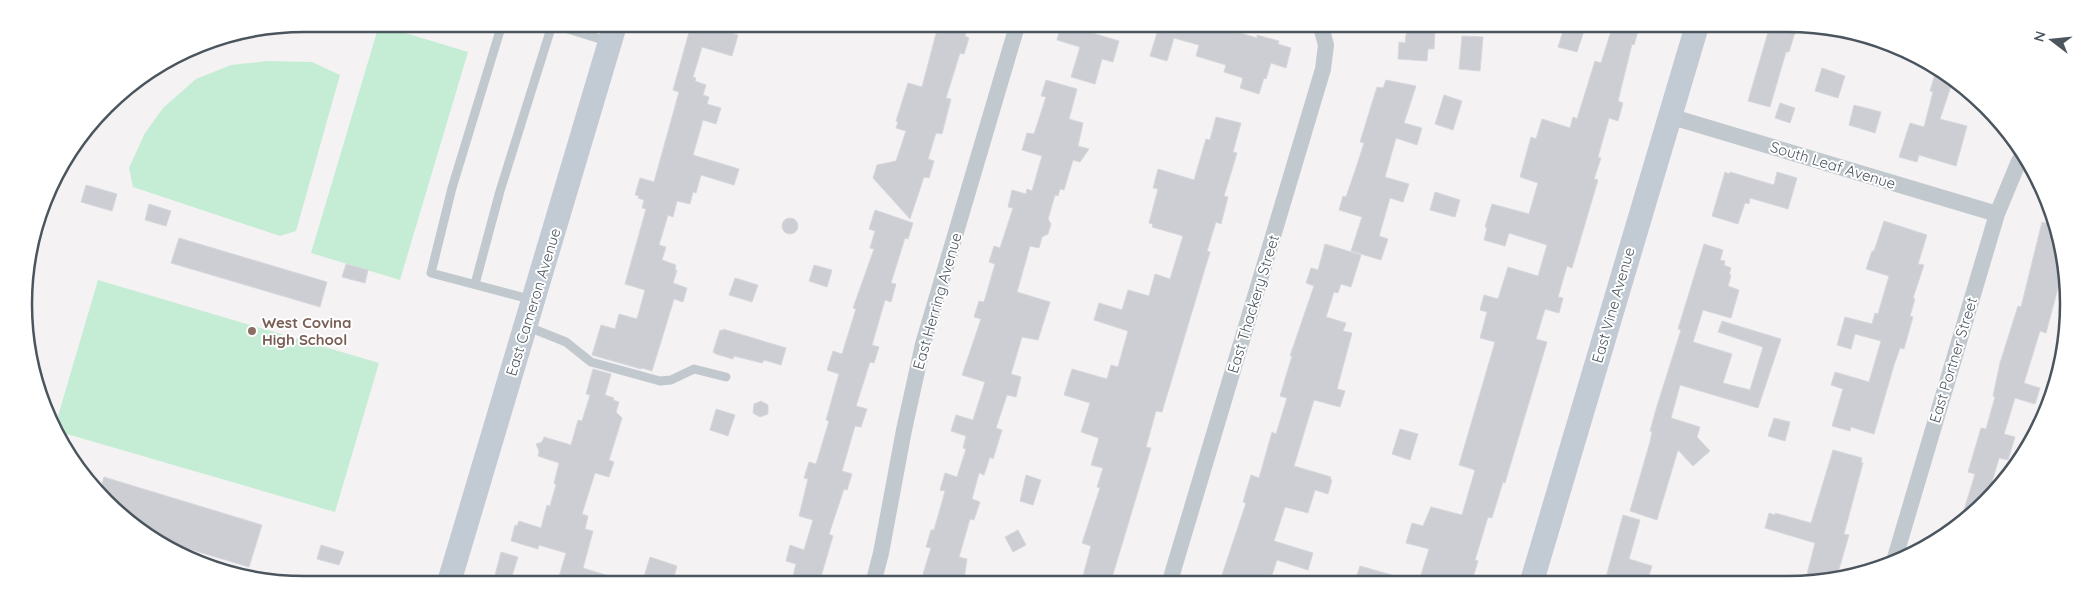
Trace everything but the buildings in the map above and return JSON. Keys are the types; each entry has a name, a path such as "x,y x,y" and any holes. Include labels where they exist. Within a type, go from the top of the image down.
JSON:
{"street":[{"name":"East Herring Avenue","path":"875,576 923,344 1015,32"},
{"name":"East Thackery Street","path":"1171,576 1323,69 1326,45 1322,32"},
{"name":"East Vine Avenue","path":"1533,576 1695,32"},
{"name":"East Cameron Avenue","path":"451,576 612,34"},
{"name":"South Leaf Avenue","path":"1669,116 1997,214"},
{"name":"East Portner Street","path":"1896,553 1997,214 2019,161"}],"lane":[{"path":"500,32 452,188 431,273 533,300"},
{"path":"475,284 500,191 551,32"},
{"path":"599,32 612,34"},
{"path":"526,326 566,342 591,362 660,382 671,380 694,369 726,377"}],"green space":[{"path":"377,32 402,32 468,52 400,280 311,253"},
{"path":"267,61 312,62 340,75 296,231 280,236 133,187 129,168 145,133 163,108 196,79 231,65"},
{"path":"98,280 379,363 335,512 65,434 57,418"}],"place":[{"name":"West Covina High School","path":"252,331"}]}
